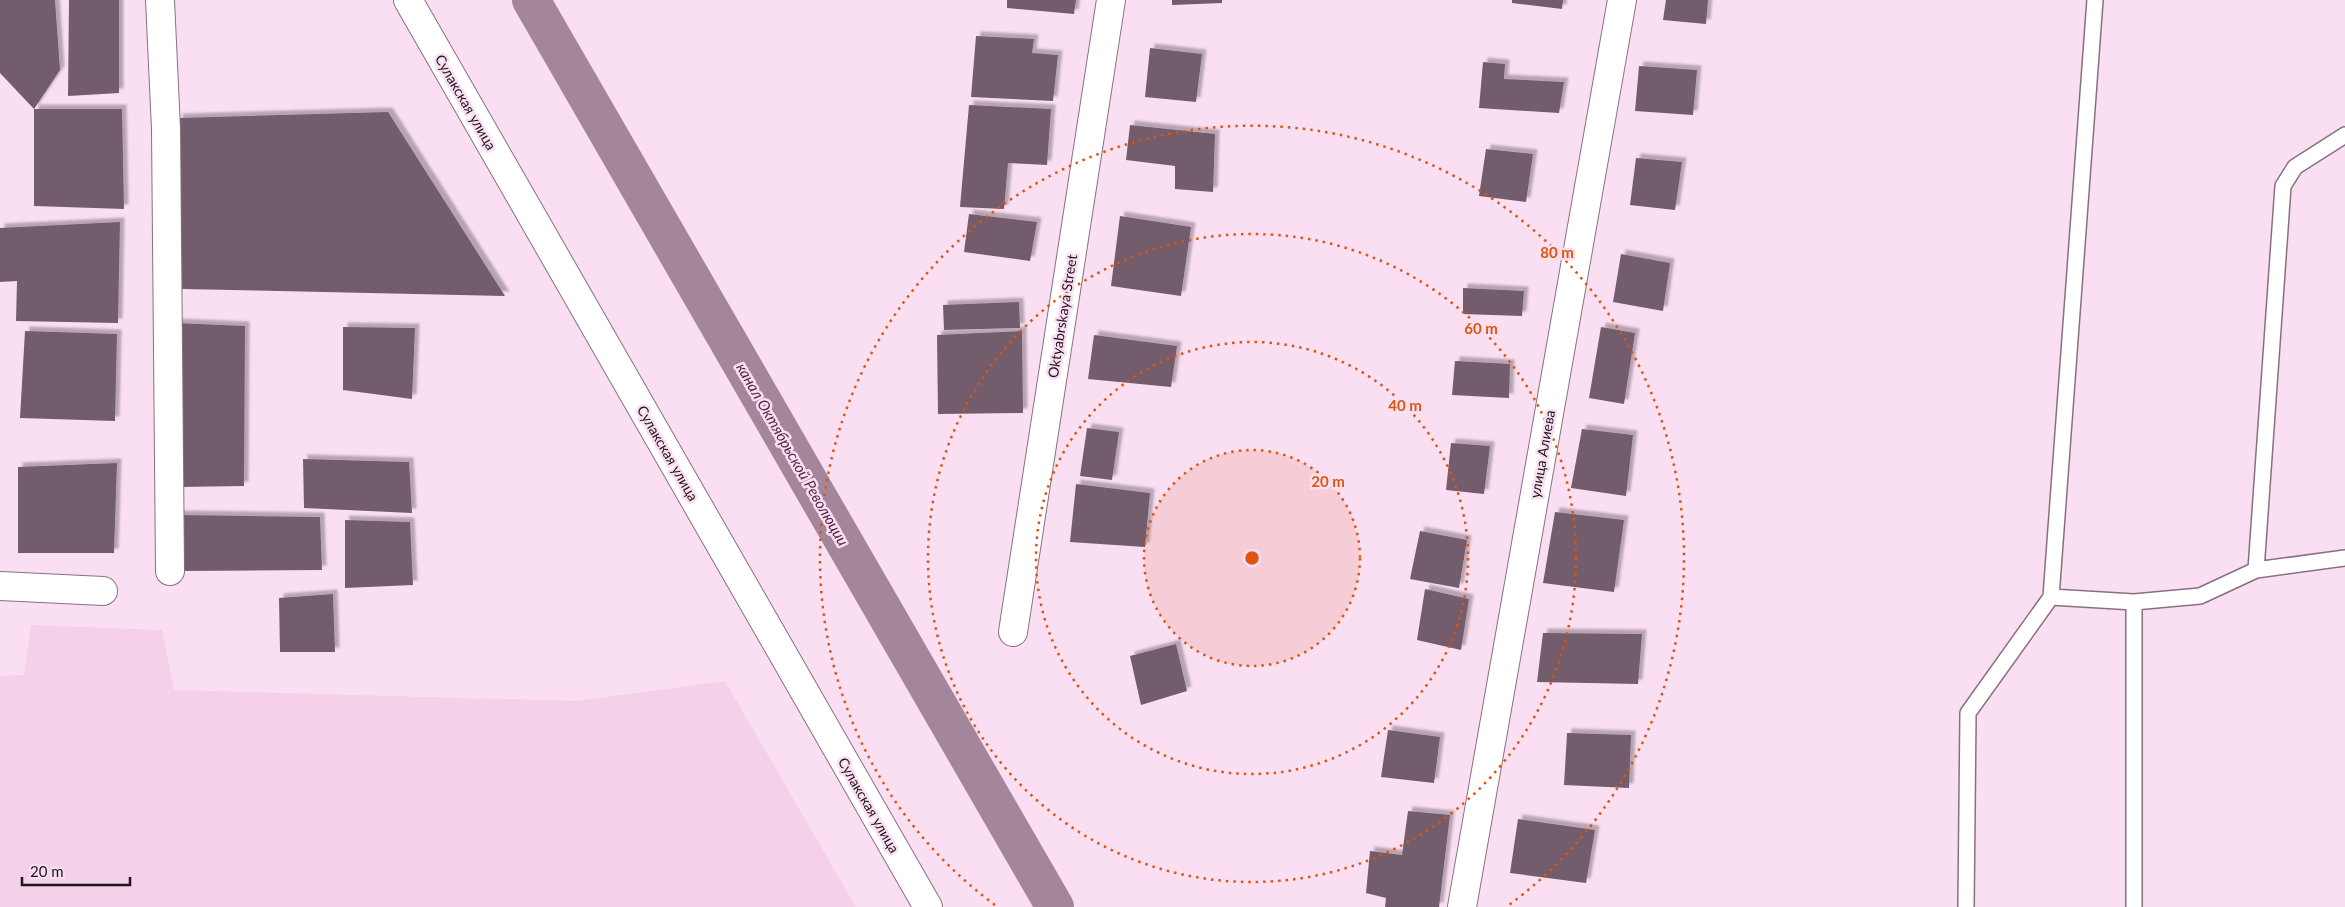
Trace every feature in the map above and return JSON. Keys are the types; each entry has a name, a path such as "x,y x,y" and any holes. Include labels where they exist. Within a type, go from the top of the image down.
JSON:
{"street":[{"path":"160,0 166,130 170,570"},
{"name":"Сулакская улица","path":"408,0 928,907"},
{"name":"Oktyabrskaya Street","path":"1013,632 1110,0"},
{"name":"улица Алиева","path":"1462,907 1622,0"},
{"path":"0,586 103,590"}],"lane":[{"path":"1966,907 1968,713 2051,597 2095,0"},
{"path":"2256,570 2283,186 2295,168 2345,135"},
{"path":"2051,597 2134,602 2200,596 2256,570 2345,558"},
{"path":"2134,602 2134,907"}],"shaded area":[{"path":"31,625 162,630 174,690 577,701 725,681 856,907 0,907 0,676 24,675"}],"building":[{"path":"0,0 55,0 60,70 34,109 0,73"},
{"path":"69,0 119,0 119,93 68,96"},
{"path":"1007,0 1076,0 1074,14 1007,8"},
{"path":"1172,0 1222,0 1222,3 1172,5"},
{"path":"1512,0 1563,0 1562,9 1512,3"},
{"path":"1666,0 1708,0 1706,24 1663,20"},
{"path":"976,36 1034,39 1032,53 1058,55 1053,101 971,97"},
{"path":"1150,48 1202,54 1196,102 1145,97"},
{"path":"1483,62 1505,64 1504,79 1564,82 1559,113 1479,108"},
{"path":"1639,66 1697,70 1693,115 1635,111"},
{"path":"969,105 1051,109 1047,165 1008,163 1004,209 960,207"},
{"path":"34,109 122,109 124,209 34,206"},
{"path":"388,112 505,296 182,289 178,118"},
{"path":"1130,125 1215,134 1213,192 1175,189 1175,166 1126,160"},
{"path":"1486,149 1533,154 1526,202 1479,196"},
{"path":"1636,158 1682,162 1675,210 1630,205"},
{"path":"969,214 1037,222 1030,261 964,252"},
{"path":"1120,216 1191,227 1181,296 1111,286"},
{"path":"120,222 118,323 16,321 17,281 0,282 0,228"},
{"path":"1621,254 1670,263 1663,311 1613,302"},
{"path":"1463,288 1524,291 1522,316 1463,314"},
{"path":"1019,302 1020,328 944,330 943,305"},
{"path":"175,323 245,326 244,486 178,487"},
{"path":"343,327 415,328 412,399 343,390"},
{"path":"1601,327 1635,333 1624,404 1589,398"},
{"path":"25,331 117,334 115,421 20,418"},
{"path":"1022,331 1023,413 938,414 937,335"},
{"path":"1094,335 1177,346 1171,387 1088,379"},
{"path":"1455,361 1510,364 1509,398 1452,395"},
{"path":"1087,428 1119,432 1112,480 1080,476"},
{"path":"1582,429 1633,435 1626,496 1571,488"},
{"path":"1451,443 1490,446 1484,494 1446,490"},
{"path":"303,459 409,462 412,513 304,508"},
{"path":"117,463 114,553 18,553 18,467"},
{"path":"1076,484 1150,493 1145,547 1070,542"},
{"path":"1555,512 1624,520 1614,592 1543,583"},
{"path":"178,515 320,517 322,570 178,571"},
{"path":"345,520 410,522 413,585 345,588"},
{"path":"1420,531 1467,540 1459,588 1410,579"},
{"path":"1425,589 1469,599 1461,650 1417,640"},
{"path":"333,594 335,652 280,652 279,598"},
{"path":"1543,633 1642,634 1638,684 1537,682"},
{"path":"1176,644 1187,691 1141,705 1130,656"},
{"path":"1388,730 1440,737 1434,783 1381,777"},
{"path":"1567,733 1631,735 1629,788 1564,785"},
{"path":"1408,811 1450,815 1439,907 1385,907 1386,898 1366,893 1370,851 1402,855"},
{"path":"1518,819 1595,830 1586,883 1510,873"}],"waterway":[{"name":"канал Октябрьской Революции","path":"531,0 1055,907"}]}
